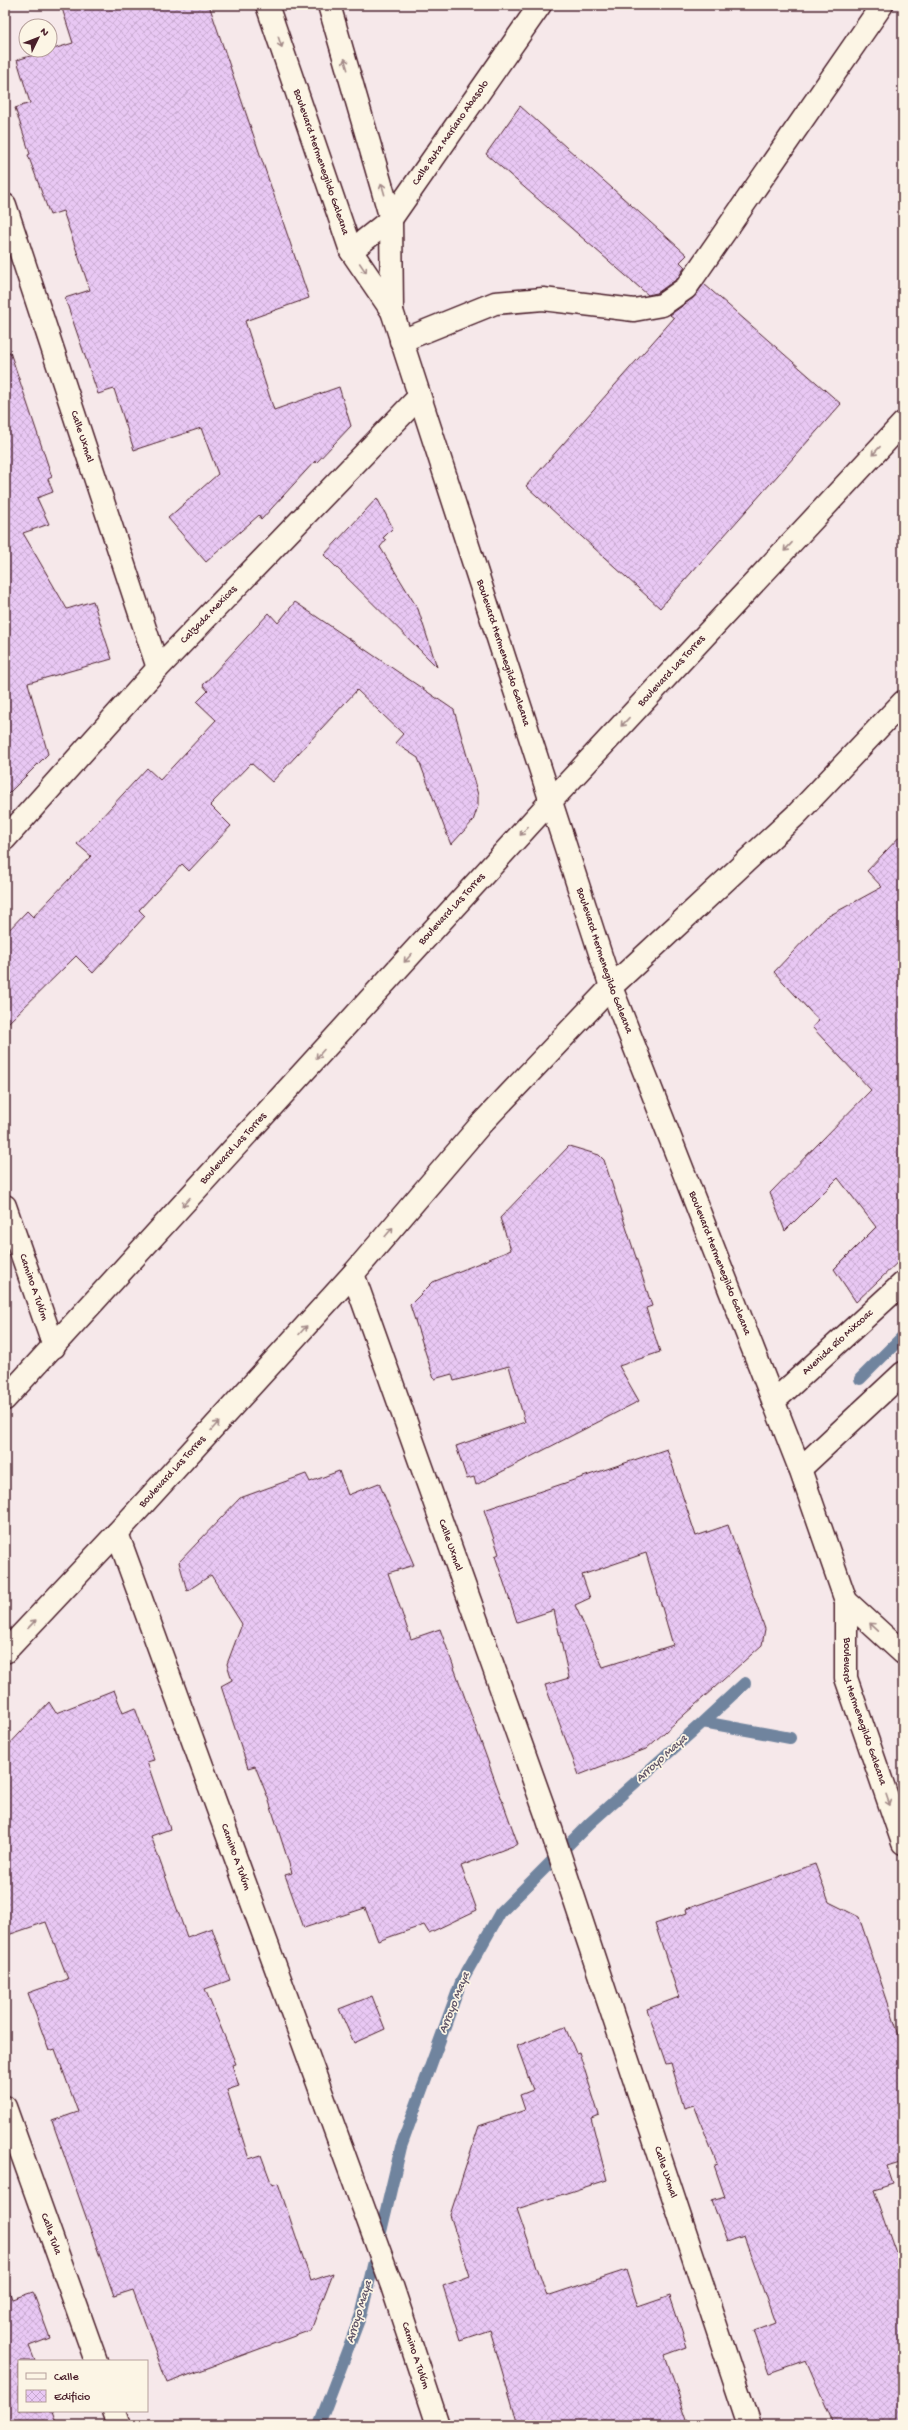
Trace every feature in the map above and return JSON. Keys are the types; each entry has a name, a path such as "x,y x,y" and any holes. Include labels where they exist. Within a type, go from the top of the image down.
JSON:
{"main road":[{"name":"Boulevard Hermenegildo Galeana","path":"267,5 351,251 392,311"},
{"name":"Boulevard Hermenegildo Galeana","path":"329,5 391,219 392,311 401,341 611,987 800,1469 846,1600 846,1678 903,1843"},
{"name":"Calle Ruta Mariano Abasolo","path":"351,251 391,219 540,5"},
{"path":"401,341 495,303 543,299 634,310 662,305 686,288 882,5"},
{"name":"Calle Uxmal","path":"5,205 158,668"},
{"name":"Calzada Mexicas","path":"5,839 158,668 419,397"},
{"name":"Boulevard Las Torres","path":"5,1399 550,802 903,423"},
{"name":"Boulevard Las Torres","path":"5,1652 118,1533 353,1274 481,1124 611,987 797,814 903,702"},
{"name":"Camino A Tulúm","path":"5,1206 54,1347"},
{"name":"Calle Uxmal","path":"353,1274 547,1817 749,2425"},
{"name":"Avenida Río Mixcoac","path":"773,1402 903,1283"},
{"path":"800,1469 903,1373"},
{"name":"Camino A Tulúm","path":"118,1533 392,2286 438,2425"},
{"name":"Boulevard Hermenegildo Galeana","path":"846,1600 903,1653"},
{"name":"Calle Tula","path":"5,2107 96,2360"},
{"path":"114,2412 119,2425"}],"building":[{"path":"61,5 209,5 309,298 245,321 274,410 339,387 351,426 316,463 315,461 261,520 259,515 206,562 168,518 218,474 201,428 134,450 114,389 98,394 65,298 90,290 63,211 50,215 28,155 30,154 15,108 30,103 17,60 24,58 58,58 58,48 73,43"},
{"path":"520,106 687,255 680,262 685,267 677,279 657,293 648,295 486,154"},
{"path":"704,284 841,404 660,608 526,486 674,318 670,315 693,298"},
{"path":"10,352 52,477 48,479 53,492 37,498 49,524 23,533 67,609 93,601 112,659 28,683 48,754 5,797 5,353"},
{"path":"377,498 393,528 383,538 386,540 380,547 418,609 437,667 324,555"},
{"path":"295,602 454,710 478,795 478,806 473,821 451,845 418,758 395,743 403,734 357,690 272,782 251,763 210,805 231,826 189,871 182,864 139,910 145,916 93,973 76,956 5,1026 5,934 27,911 33,917 91,856 77,844 147,768 160,780 216,720 197,702 208,691 203,685 269,613 278,623"},
{"path":"903,833 903,1261 901,1259 856,1302 834,1269 876,1227 838,1178 785,1231 770,1193 871,1090 812,1027 819,1021 774,972 825,918 882,887 867,871"},
{"path":"569,1146 599,1155 604,1160 652,1306 646,1308 660,1352 619,1366 639,1401 476,1485 474,1477 467,1479 456,1446 525,1422 509,1366 454,1381 452,1374 434,1379 410,1305 433,1282 511,1250 500,1218"},
{"path":"667,1449 696,1536 728,1525 765,1629 762,1645 646,1749 579,1775 545,1685 569,1678 554,1610 517,1622 495,1556 499,1554 484,1510","holes":["646,1553 673,1645 603,1667 575,1605 590,1598 582,1575"]},
{"path":"339,1471 348,1495 379,1483 414,1565 388,1573 411,1639 440,1629 518,1844 461,1866 477,1910 429,1933 424,1925 378,1941 365,1908 304,1928 285,1875 292,1873 268,1798 255,1766 248,1768 221,1686 232,1680 227,1664 242,1624 211,1575 187,1591 179,1562 240,1498 306,1474 310,1482"},
{"path":"114,1690 123,1713 135,1708 154,1760 147,1762 170,1829 151,1836 187,1937 212,1928 230,1980 205,1989 236,2064 232,2065 239,2086 227,2090 249,2159 261,2155 272,2185 278,2183 311,2281 333,2273 311,2330 167,2383 133,2290 114,2296 52,2121 78,2112 55,2049 49,2051 28,1993 68,1979 46,1922 5,1936 5,1749 49,1702 56,1713"},
{"path":"815,1864 829,1902 859,1917 903,2047 903,2161 887,2166 893,2184 874,2190 903,2273 903,2425 834,2425 806,2360 769,2373 754,2331 775,2323 744,2236 727,2242 712,2201 725,2197 714,2165 717,2164 694,2105 684,2108 671,2063 666,2064 647,2009 679,1997 655,1924 687,1913 686,1909"},
{"path":"372,1996 385,2029 354,2043 339,2009"},
{"path":"565,2027 576,2053 579,2052 599,2115 591,2118 607,2180 517,2209 547,2296 626,2270 638,2307 670,2296 687,2347 665,2355 689,2425 518,2425 490,2330 460,2340 443,2286 470,2276 450,2215 479,2126 525,2110 520,2095 533,2090 517,2046"},
{"path":"9,2290 12,2299 33,2292 50,2338 29,2346 35,2360 18,2360 18,2412 53,2412 58,2425 5,2425 5,2291"}],"waterway":[{"path":"860,1379 903,1336"},
{"path":"703,1722 745,1683"},
{"name":"Arroyo Maya","path":"319,2425 362,2312 401,2147 461,1982 500,1913 590,1823 703,1722 790,1738"}]}
